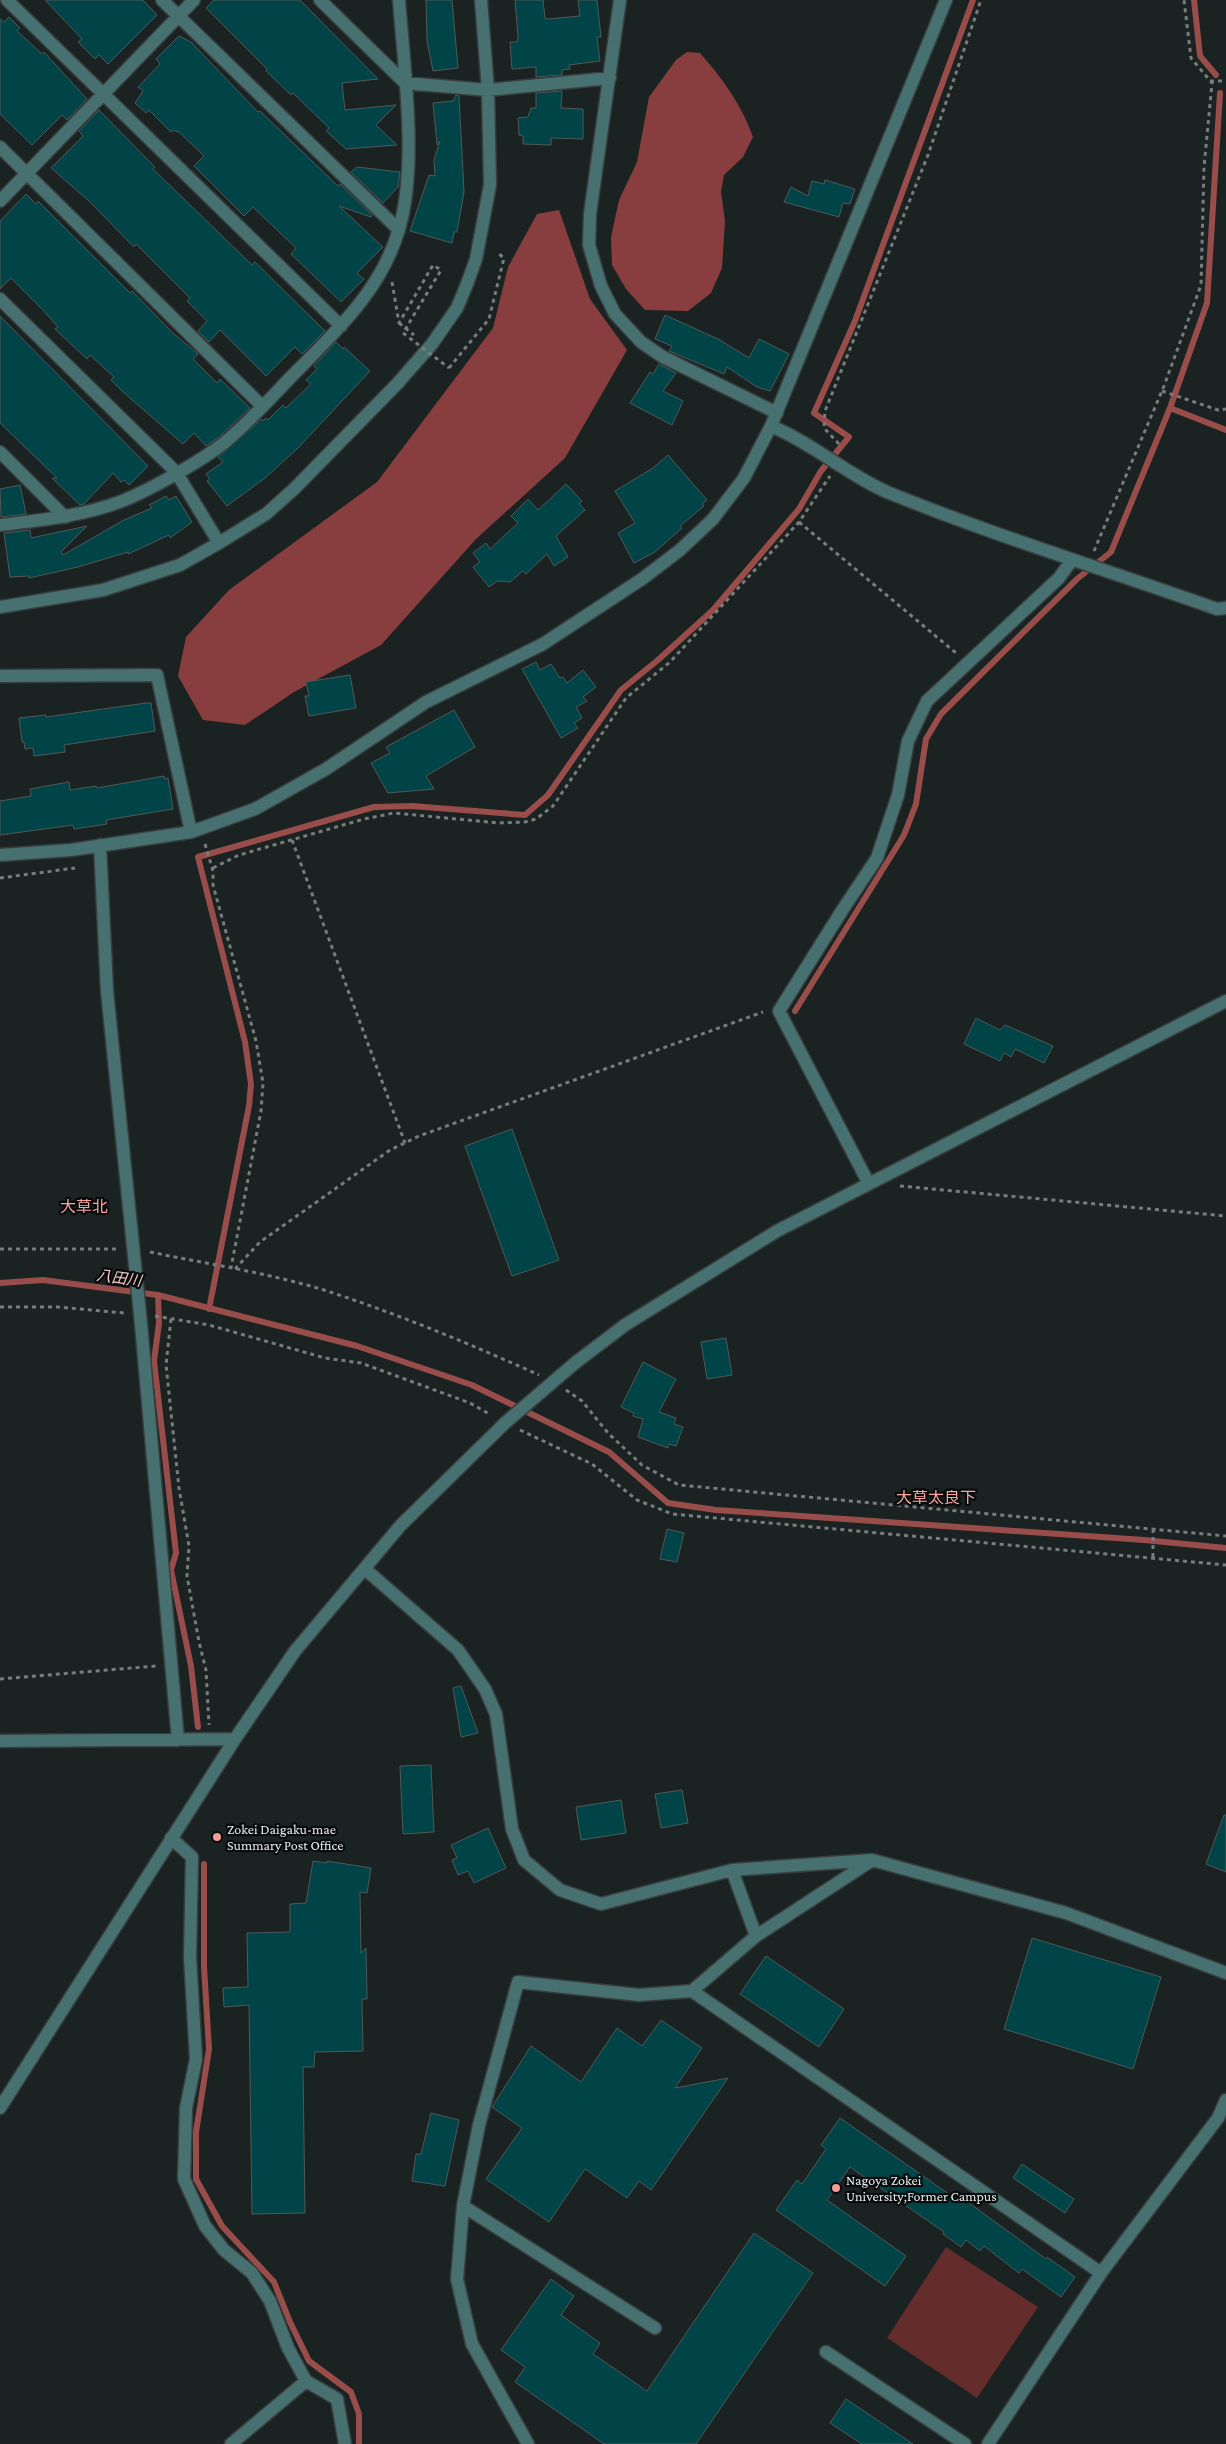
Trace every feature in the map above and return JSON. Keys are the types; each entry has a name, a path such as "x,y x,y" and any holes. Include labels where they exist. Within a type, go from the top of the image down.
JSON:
{"street":[{"path":"8,0 341,326"},
{"path":"162,0 399,230"},
{"path":"0,201 194,0"},
{"path":"320,0 406,82 488,90 610,78"},
{"path":"0,525 65,517 122,501 176,472 223,443 341,326 370,293 381,275 399,230 407,199 406,82 399,0"},
{"path":"0,607 94,592 134,581 180,565 219,543 266,514 294,490 415,365 457,308 476,259 490,185 488,90 481,0"},
{"path":"620,0 590,214 589,244 601,286 615,314 641,342 663,356 777,414"},
{"path":"0,855 100,845 191,832 255,809 326,769 426,702 543,644 642,579 680,550 713,519 744,478 772,426 946,0"},
{"path":"0,147 262,406"},
{"path":"0,299 176,472 219,543"},
{"path":"772,426 789,433 885,491 1086,565 1217,609 1226,608"},
{"path":"0,452 65,517"},
{"path":"869,1184 779,1011 842,909 878,858 898,795 908,741 927,701 1059,578 1072,560"},
{"path":"0,676 158,675 191,832"},
{"path":"100,845 107,992 140,1314 178,1740"},
{"path":"0,2108 235,1738 295,1651 401,1525 505,1423 554,1381 625,1325 777,1231 1226,1001"},
{"path":"365,1569 458,1650 485,1689 496,1714 512,1829 524,1860 560,1890 601,1904 732,1870 872,1860 1066,1913 1226,1973"},
{"path":"0,1741 235,1738"},
{"path":"171,1838 192,1857 190,1957 196,2060 186,2108 184,2179 205,2226 224,2250 252,2272 270,2301 288,2348 306,2381 337,2399 345,2444"},
{"path":"528,2444 472,2344 457,2280 463,2206 479,2125 518,1982 639,1995 692,1991 756,1936 872,1860"},
{"path":"732,1870 756,1936"},
{"path":"692,1991 1101,2273"},
{"path":"988,2444 1101,2273 1218,2118 1226,2100"},
{"path":"463,2206 655,2328"},
{"path":"826,2352 966,2444"},
{"path":"231,2444 306,2381"}],"path":[{"path":"843,448 824,428 825,411 928,155 981,0"},
{"path":"1086,565 1100,541 1162,391 1200,285 1204,167 1212,83 1191,58 1184,0"},
{"path":"1209,80 1226,81"},
{"path":"399,323 433,265 441,270 403,333 449,368 489,320 504,258 499,254"},
{"path":"381,275 394,283 399,323 414,335"},
{"path":"1162,391 1218,410 1226,409"},
{"path":"212,866 239,855 364,818 394,813 499,823 525,822 536,819 553,806 626,698 670,662 799,522 838,463"},
{"path":"799,522 958,655"},
{"path":"292,840 405,1143"},
{"path":"205,846 212,866 213,886 256,1041 263,1083 261,1111 232,1269"},
{"path":"0,878 101,864"},
{"path":"232,1269 260,1242 390,1150 768,1010 779,1011"},
{"path":"899,1186 1226,1216"},
{"path":"0,1250 133,1249 323,1290 448,1334 554,1381 582,1401 608,1433 642,1465 679,1485 1226,1536"},
{"path":"0,1307 58,1307 140,1314 209,1325 325,1358 361,1363 470,1403 505,1423 592,1464 637,1500 672,1514 1226,1565"},
{"path":"171,1319 166,1365 179,1488 189,1546 187,1576 206,1670 209,1724 206,1739"},
{"path":"1153,1529 1153,1558"},
{"path":"0,1679 171,1665"}],"shaded area":[{"path":"687,52 700,53 716,72 731,92 753,137 743,157 724,175 721,192 725,221 722,268 711,293 688,311 645,310 626,289 612,265 611,237 619,200 637,162 649,97 676,60"},
{"path":"559,210 590,299 627,350 565,458 476,539 381,645 294,692 245,725 203,720 178,676 186,637 229,590 377,482 493,328 508,267 537,214"},
{"path":"946,2247 1038,2307 977,2398 887,2338"}],"building":[{"path":"45,0 143,0 157,15 108,64 99,55 95,59 78,42 82,39"},
{"path":"214,0 300,0 378,79 342,83 345,110 396,105 376,125 397,145 346,149 326,131 329,128 293,93 291,95 266,71 267,69 206,8"},
{"path":"426,0 452,0 458,68 433,71 427,41"},
{"path":"515,0 543,0 545,18 548,19 580,16 578,0 597,0 601,37 597,37 600,61 569,65 570,69 562,70 562,75 536,77 536,67 512,69 510,42 517,42 518,37"},
{"path":"9,17 20,28 17,31 42,54 44,52 87,99 67,120 62,115 32,145 0,114 0,19 4,22"},
{"path":"179,36 191,42 258,112 260,111 338,186 340,184 372,215 371,217 339,206 383,247 357,273 364,279 341,302 291,254 296,248 253,207 244,216 194,166 204,156 178,131 174,130 171,132 149,110 146,113 135,103 143,91 138,87 160,64 156,59"},
{"path":"562,91 561,108 583,109 583,139 551,138 551,145 523,144 523,136 519,135 518,118 528,117 531,108 536,108 536,93"},
{"path":"456,95 459,96 464,192 457,232 454,232 452,243 410,231 429,175 435,176 434,160 440,141 437,145 433,103 453,101"},
{"path":"99,110 155,167 153,169 252,265 255,262 325,331 302,354 295,347 266,376 220,330 209,342 198,331 207,321 187,301 190,298 136,244 134,247 89,201 51,168 83,136 79,131"},
{"path":"357,167 400,172 398,187 383,203 351,172"},
{"path":"825,180 855,189 850,204 843,203 839,217 784,202 791,187 808,196 812,181 824,184"},
{"path":"26,194 36,204 38,201 130,293 132,291 173,333 198,354 193,359 217,383 220,379 250,408 219,437 206,446 194,433 183,444 123,392 111,380 114,377 90,355 87,359 55,329 58,327 11,278 0,289 0,221"},
{"path":"665,315 720,340 749,358 759,339 789,354 770,391 757,387 727,367 724,374 669,351 672,346 655,339"},
{"path":"0,316 148,466 129,485 124,480 121,482 113,473 84,504 80,505 52,478 57,478 0,423"},
{"path":"336,342 370,371 298,448 265,478 227,506 207,481 210,479 206,474 223,462 218,457 262,419 263,421 266,418 268,420 283,405 286,408 311,384 306,380 317,369 314,366"},
{"path":"659,364 676,373 663,391 683,401 672,425 630,403 650,372 653,374"},
{"path":"668,455 707,500 702,504 704,506 680,526 682,528 655,552 634,563 618,533 635,523 615,491 653,468"},
{"path":"566,484 582,501 579,504 585,510 556,536 568,557 554,566 547,554 526,574 523,571 510,582 497,581 489,587 473,567 480,562 473,553 486,543 490,549 518,523 511,516 528,499 538,510"},
{"path":"20,485 26,514 1,517 0,489"},
{"path":"166,496 169,500 176,496 192,522 170,538 169,535 128,554 128,552 78,567 29,578 29,576 10,577 4,533 30,530 31,538 87,526 61,552 63,555 124,520 152,508 149,505"},
{"path":"536,662 540,670 551,664 560,678 563,677 567,683 583,670 596,687 583,697 587,701 576,707 582,718 574,723 578,728 561,738 522,669"},
{"path":"350,675 356,708 309,716 305,696 309,696 306,682"},
{"path":"151,703 155,731 64,745 65,752 34,756 33,748 25,749 24,742 22,742 19,718 46,715 46,717"},
{"path":"454,710 475,747 426,776 434,789 388,793 371,763 390,753 386,747"},
{"path":"164,776 165,779 168,778 173,809 106,820 107,824 74,829 73,825 0,835 0,801 31,796 30,789 69,782 70,790 96,786 97,788"},
{"path":"976,1018 1000,1030 1005,1025 1053,1046 1044,1063 1015,1049 1011,1057 1004,1053 1000,1061 964,1044"},
{"path":"512,1129 559,1260 512,1276 465,1146"},
{"path":"726,1338 732,1375 707,1379 701,1342"},
{"path":"643,1362 676,1379 659,1412 676,1418 674,1424 683,1427 676,1446 669,1444 668,1448 638,1437 643,1419 633,1416 634,1413 621,1407"},
{"path":"667,1529 684,1533 677,1562 660,1559"},
{"path":"461,1686 478,1733 461,1737 453,1688"},
{"path":"431,1765 434,1832 403,1834 400,1766"},
{"path":"682,1790 688,1823 661,1828 655,1794"},
{"path":"621,1800 626,1833 581,1840 576,1807"},
{"path":"1224,1815 1226,1815 1226,1872 1206,1864"},
{"path":"488,1828 506,1868 474,1883 468,1871 458,1875 452,1860 457,1858 451,1845"},
{"path":"313,1861 327,1863 327,1861 371,1868 367,1893 360,1892 361,1953 366,1948 367,1999 362,1999 363,2051 315,2052 314,2067 303,2067 305,2213 252,2214 249,2005 224,2007 223,1988 248,1987 247,1933 290,1932 290,1904 306,1903"},
{"path":"1032,1938 1161,1977 1133,2069 1004,2029"},
{"path":"766,1956 844,2009 819,2047 740,1994"},
{"path":"661,2020 702,2048 675,2088 728,2078 651,2190 639,2181 627,2198 585,2169 549,2222 486,2179 522,2128 492,2107 531,2046 581,2082 617,2028 642,2046"},
{"path":"431,2113 459,2120 445,2186 412,2181 416,2154 421,2154"},
{"path":"840,2118 963,2204 965,2200 1046,2259 1047,2257 1075,2277 1061,2297 1022,2269 1019,2273 984,2246 980,2251 966,2240 961,2247 943,2234 944,2232 850,2167 827,2200 906,2256 885,2286 776,2210 797,2180 802,2184 826,2149 821,2145"},
{"path":"1022,2164 1074,2199 1065,2213 1013,2178"},
{"path":"754,2233 813,2273 696,2444 604,2444 515,2382 525,2367 501,2350 551,2279 574,2296 561,2315 600,2343 593,2354 647,2391"},
{"path":"846,2399 913,2444 862,2444 830,2423"}],"waterway":[{"path":"209,1309 249,1106 251,1084 245,1042 198,857 374,807 412,806 525,815 548,795 621,690 658,660 713,610 799,509 821,471 849,437 814,413 855,321 973,0"},
{"path":"1194,0 1200,56 1216,75"},
{"path":"1170,408 1207,303 1220,93"},
{"path":"795,1011 904,835 916,804 926,739 941,714 1077,579 1111,552 1170,408 1226,430"},
{"name":"八田川","path":"0,1283 43,1280 158,1295 357,1346 472,1385 609,1452 668,1503 716,1510 1144,1540 1226,1548"},
{"path":"158,1295 159,1323 154,1361 176,1553 171,1570 191,1666 198,1727"},
{"path":"204,1864 204,1967 209,2049 196,2132 196,2179 222,2226 274,2282 290,2322 309,2361 351,2392 359,2414 359,2444"}],"place":[{"name":"Zokei Daigaku-mae Summary Post Office","path":"217,1837"},
{"name":"Nagoya Zokei University;Former Campus","path":"836,2188"}],"district":[{"name":"大草北","path":"84,1206"},
{"name":"大草太良下","path":"936,1497"}]}
